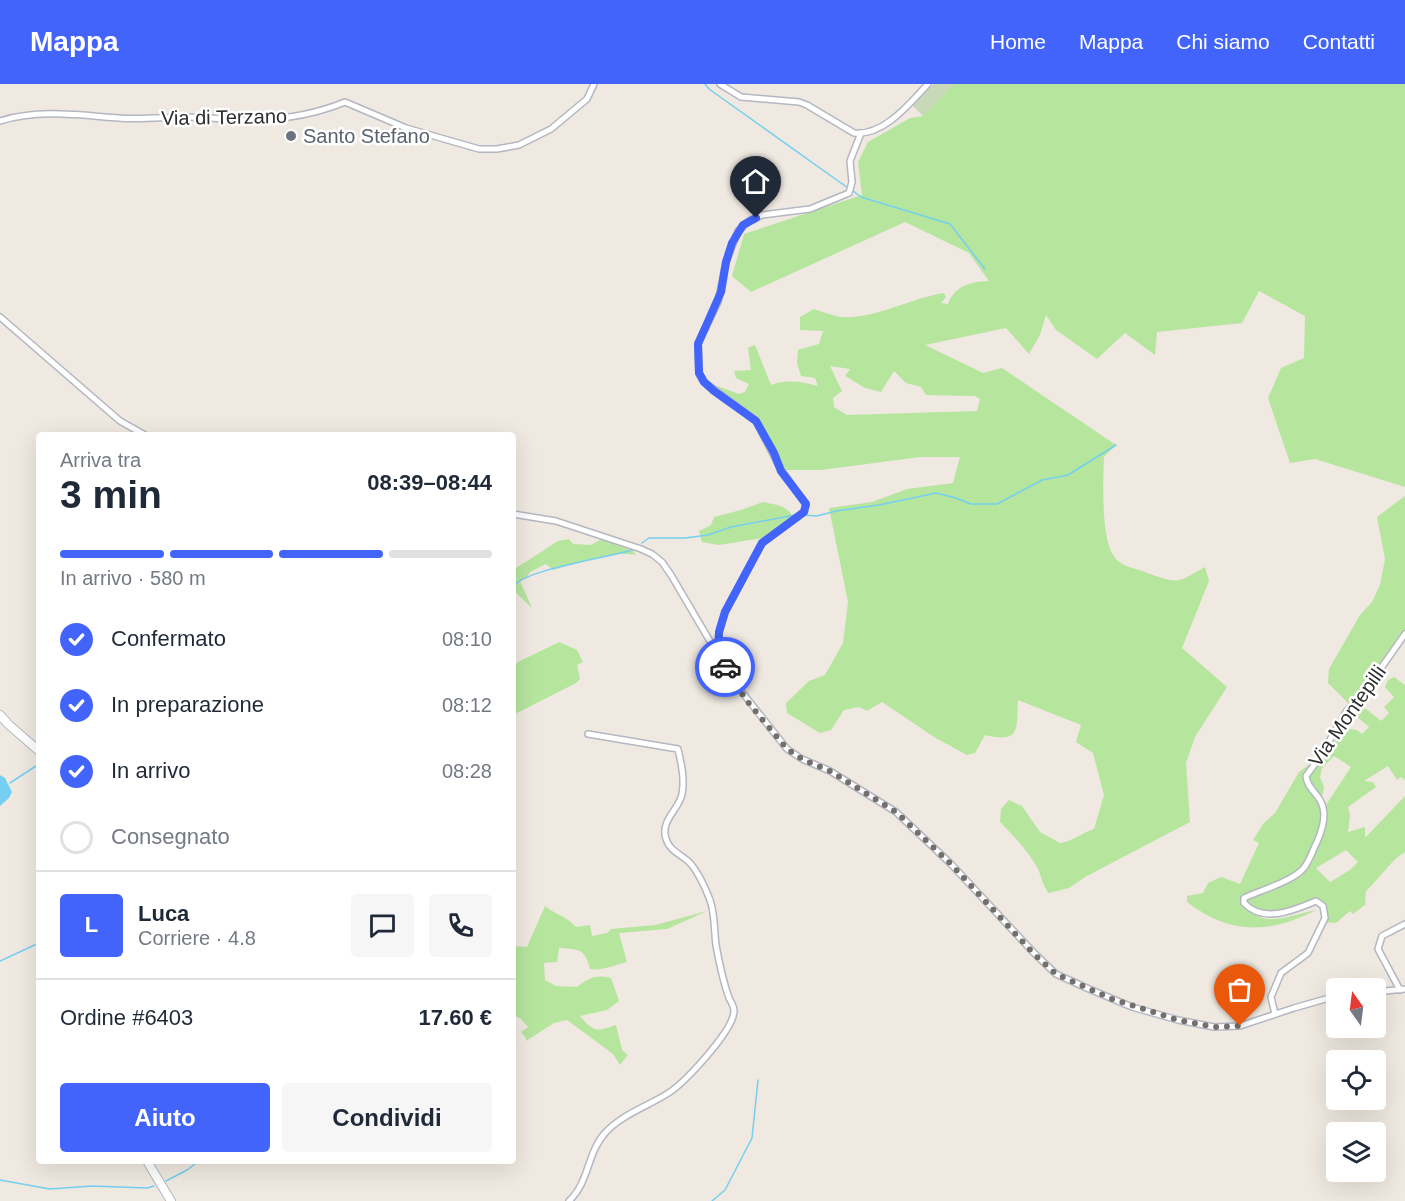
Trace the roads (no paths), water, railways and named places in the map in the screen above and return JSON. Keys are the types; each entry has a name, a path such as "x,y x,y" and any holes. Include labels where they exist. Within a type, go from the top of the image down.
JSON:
{"main road":[{"path":"0,715 36,748"},
{"path":"149,1164 171,1201"}],"street":[{"name":"Via di Terzano","path":"0,121 29,115 91,115 120,118 188,117 255,121 308,115 345,102 406,128 478,149 498,149 519,145 551,129 587,99 594,84"},
{"path":"720,84 741,97 799,102 854,133 872,132 902,111 927,84"},
{"path":"718,656 719,632 725,612 762,543 804,512 806,504 781,471 756,421 704,382 699,373 698,344 718,302 726,262 738,231 749,221 762,215 810,209 849,193 852,182 850,161 861,133"},
{"path":"0,317 120,421 140,432"},
{"path":"516,514 556,521 632,545 652,554 662,562 742,693 787,749 802,759 830,771 896,812 951,864 1034,954 1056,974 1132,1006 1178,1020 1214,1027 1240,1026 1326,999"},
{"name":"Via Montepilli","path":"1275,1014 1271,997 1281,973 1308,953 1325,918 1323,906 1316,901 1271,915 1248,907 1244,903 1244,898 1280,883 1302,870 1310,857 1320,836 1324,809 1320,799 1306,783 1306,776 1320,757 1346,712 1372,681 1405,634"},
{"path":"569,1201 580,1187 597,1144 605,1132 619,1121 671,1091 692,1073 723,1033 734,1009 729,998 716,945 711,903 700,877 689,862 670,848 664,831 666,822 683,792 683,772 678,749 588,734"},
{"path":"1386,991 1402,989 1378,949 1382,936 1405,924"}],"water":[{"path":"0,775 5,778 12,792 0,806"}],"waterway":[{"path":"705,84 848,188"},
{"path":"852,190 861,197 950,224 985,269"},
{"path":"804,515 817,516 936,493 971,504 997,504 1042,480 1068,475 1116,445"},
{"path":"642,543 649,538 685,538 708,535 731,527 795,515"},
{"path":"516,584 535,574 635,549"},
{"path":"10,783 36,766"},
{"path":"0,961 36,944"},
{"path":"712,1201 725,1190 752,1138 758,1080"},
{"path":"166,1181 195,1164"},
{"path":"0,1180 50,1189 154,1186"}],"place":[{"name":"Santo Stefano","path":"291,136"}]}
